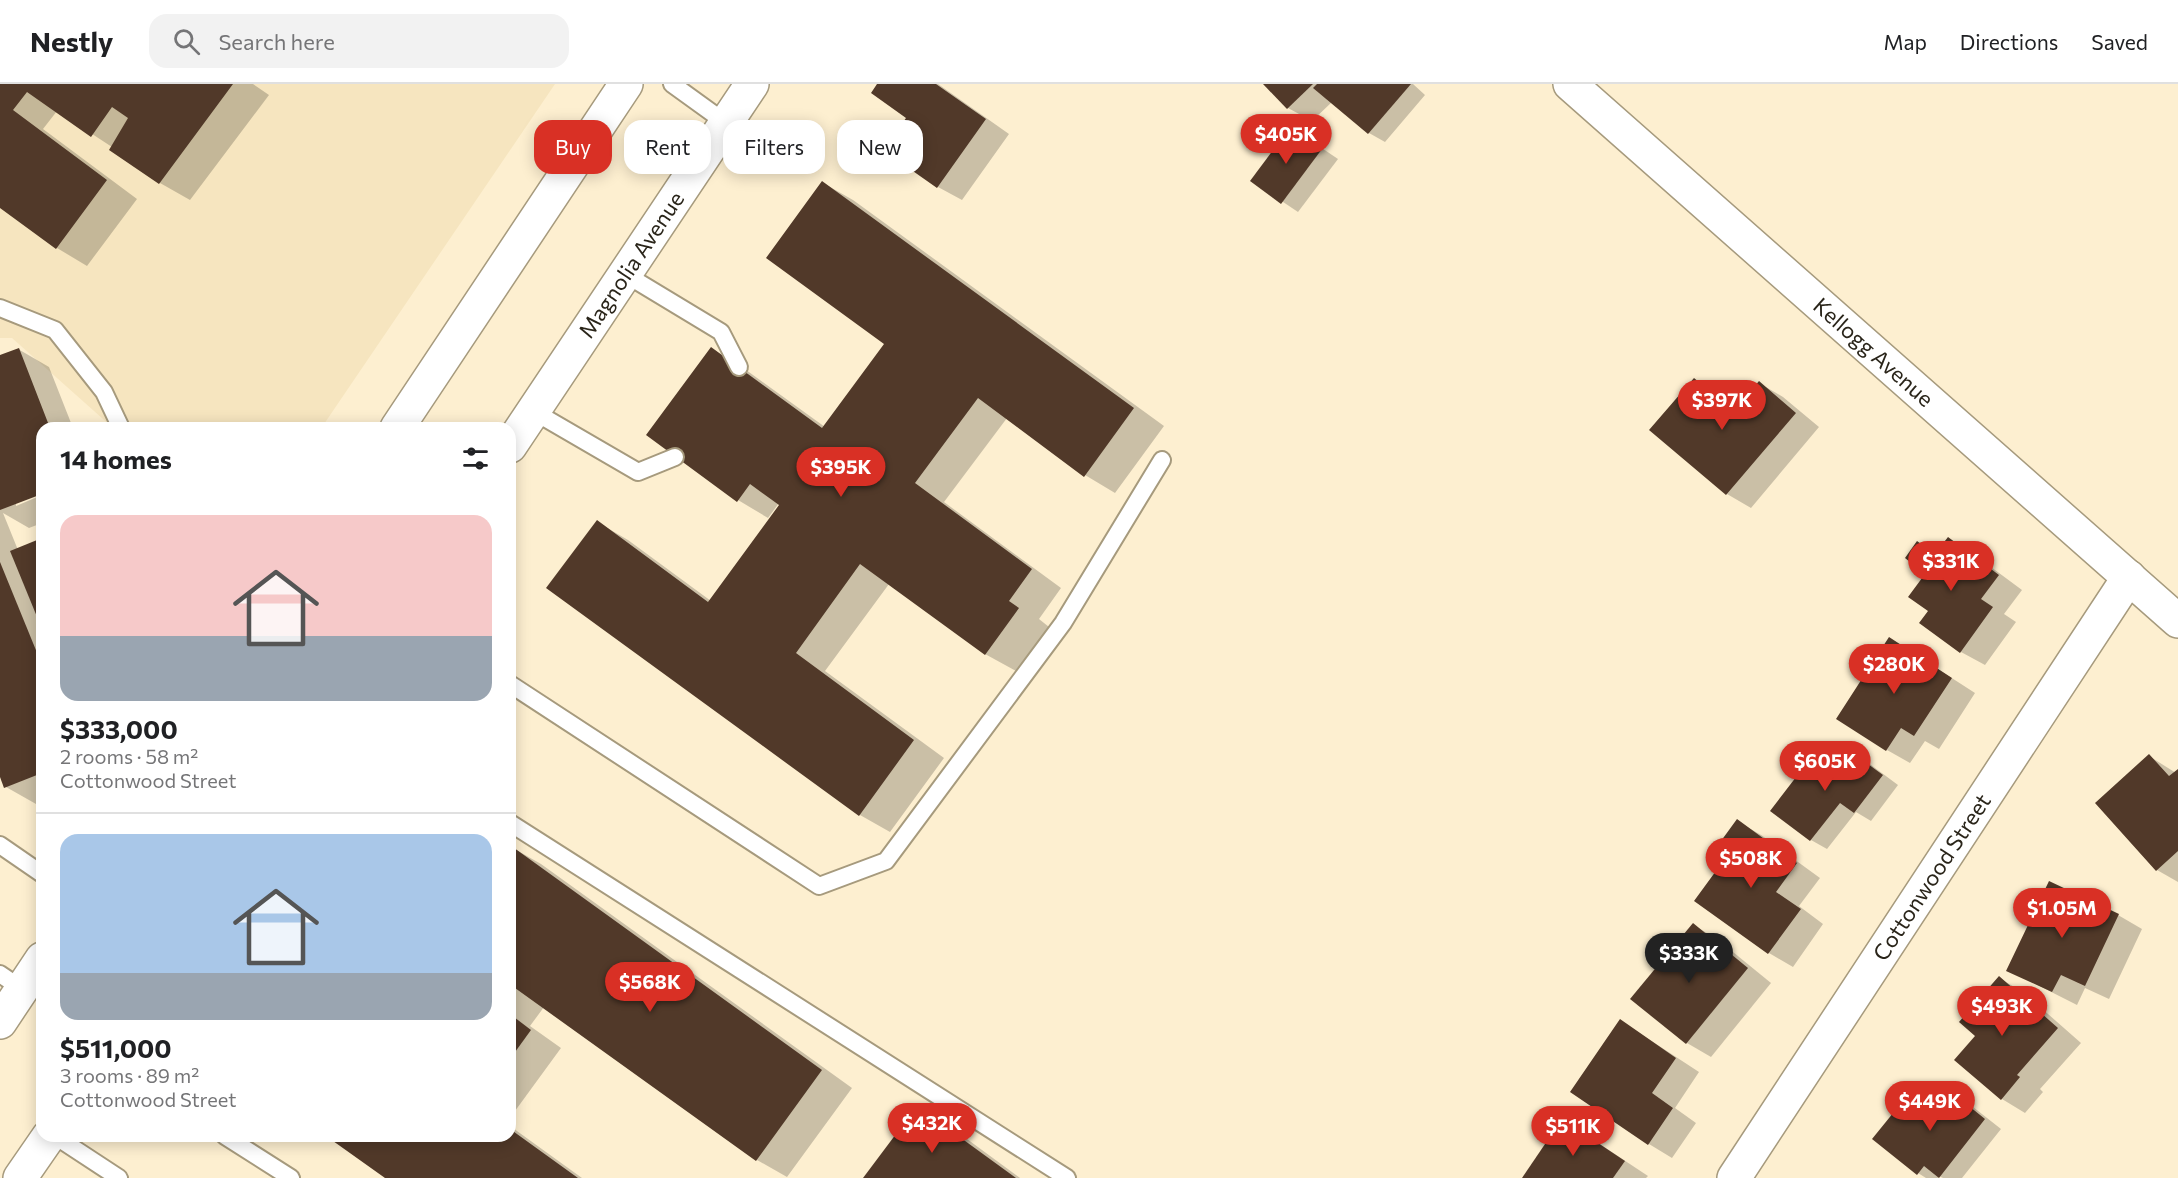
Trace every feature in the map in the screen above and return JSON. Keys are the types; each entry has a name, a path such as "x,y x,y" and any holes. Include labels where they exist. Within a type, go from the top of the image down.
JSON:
{"street":[{"path":"401,422 626,84"},
{"name":"Magnolia Avenue","path":"728,120 752,84"},
{"name":"Kellogg Avenue","path":"1570,84 2178,621"},
{"name":"Magnolia Avenue","path":"516,437 723,127"},
{"name":"Cottonwood Street","path":"1734,1178 2129,577"},
{"path":"0,1022 11,982 36,963"},
{"path":"21,1178 45,1142"}],"lane":[{"path":"672,84 723,121"},
{"path":"625,274 721,332 739,367"},
{"path":"0,308 55,330 104,392 118,422"},
{"path":"533,411 638,472 675,457"},
{"path":"516,688 819,886 886,861 1063,623 1162,460"},
{"path":"516,827 1067,1178"},
{"path":"0,845 36,870"},
{"path":"64,1142 119,1178"},
{"path":"246,1142 291,1178"}],"shaded area":[{"path":"0,84 555,84 325,422 106,422 12,338 0,338"}],"building":[{"path":"0,84 233,84 159,184 109,150 128,118 112,107 91,137 27,92 13,110 107,180 56,249 0,208"},
{"path":"877,84 936,84 986,119 937,188 917,174 923,174 923,120 905,120 906,118 871,93"},
{"path":"1263,84 1313,84 1287,109"},
{"path":"1317,84 1411,84 1368,134 1313,88"},
{"path":"1291,126 1322,149 1281,204 1250,181"},
{"path":"822,181 1134,408 1084,477 978,398 915,483 1032,569 1009,601 1019,608 985,655 860,564 796,653 914,740 859,816 546,588 597,520 708,602 779,505 750,484 737,502 646,435 711,347 822,428 884,344 766,258"},
{"path":"19,348 48,422 36,422 36,496 0,510 0,355"},
{"path":"1694,378 1734,411 1759,381 1796,413 1726,495 1649,430"},
{"path":"1948,537 1999,575 1981,599 1993,607 1960,653 1919,623 1928,611 1908,597 1925,574 1905,558 1917,541 1935,554"},
{"path":"36,540 36,614 10,551"},
{"path":"0,562 36,650 36,775 4,788 0,777"},
{"path":"1889,637 1952,678 1914,736 1901,728 1886,751 1836,719"},
{"path":"1846,748 1883,775 1854,813 1840,803 1810,841 1770,811 1813,755 1831,769"},
{"path":"2149,754 2169,776 2178,769 2178,851 2156,871 2095,803"},
{"path":"1737,819 1797,863 1776,892 1801,909 1768,954 1694,901 1732,849 1721,841"},
{"path":"516,849 822,1070 756,1161 516,989"},
{"path":"2049,881 2119,914 2085,986 2061,975 2052,992 2006,971"},
{"path":"1693,923 1748,968 1686,1044 1630,999"},
{"path":"1999,976 2058,1028 2017,1075 2020,1077 2001,1100 1954,1060 1975,1036 1959,1022"},
{"path":"516,1019 531,1030 516,1051"},
{"path":"1620,1019 1676,1058 1652,1093 1673,1108 1648,1145 1570,1092"},
{"path":"1938,1081 1985,1119 1939,1178 1924,1166 1917,1175 1872,1139 1898,1107 1910,1117"},
{"path":"917,1106 1016,1178 863,1178"},
{"path":"1562,1119 1625,1161 1613,1178 1522,1178"},
{"path":"516,1133 578,1178 385,1178 334,1142 516,1142"}]}
